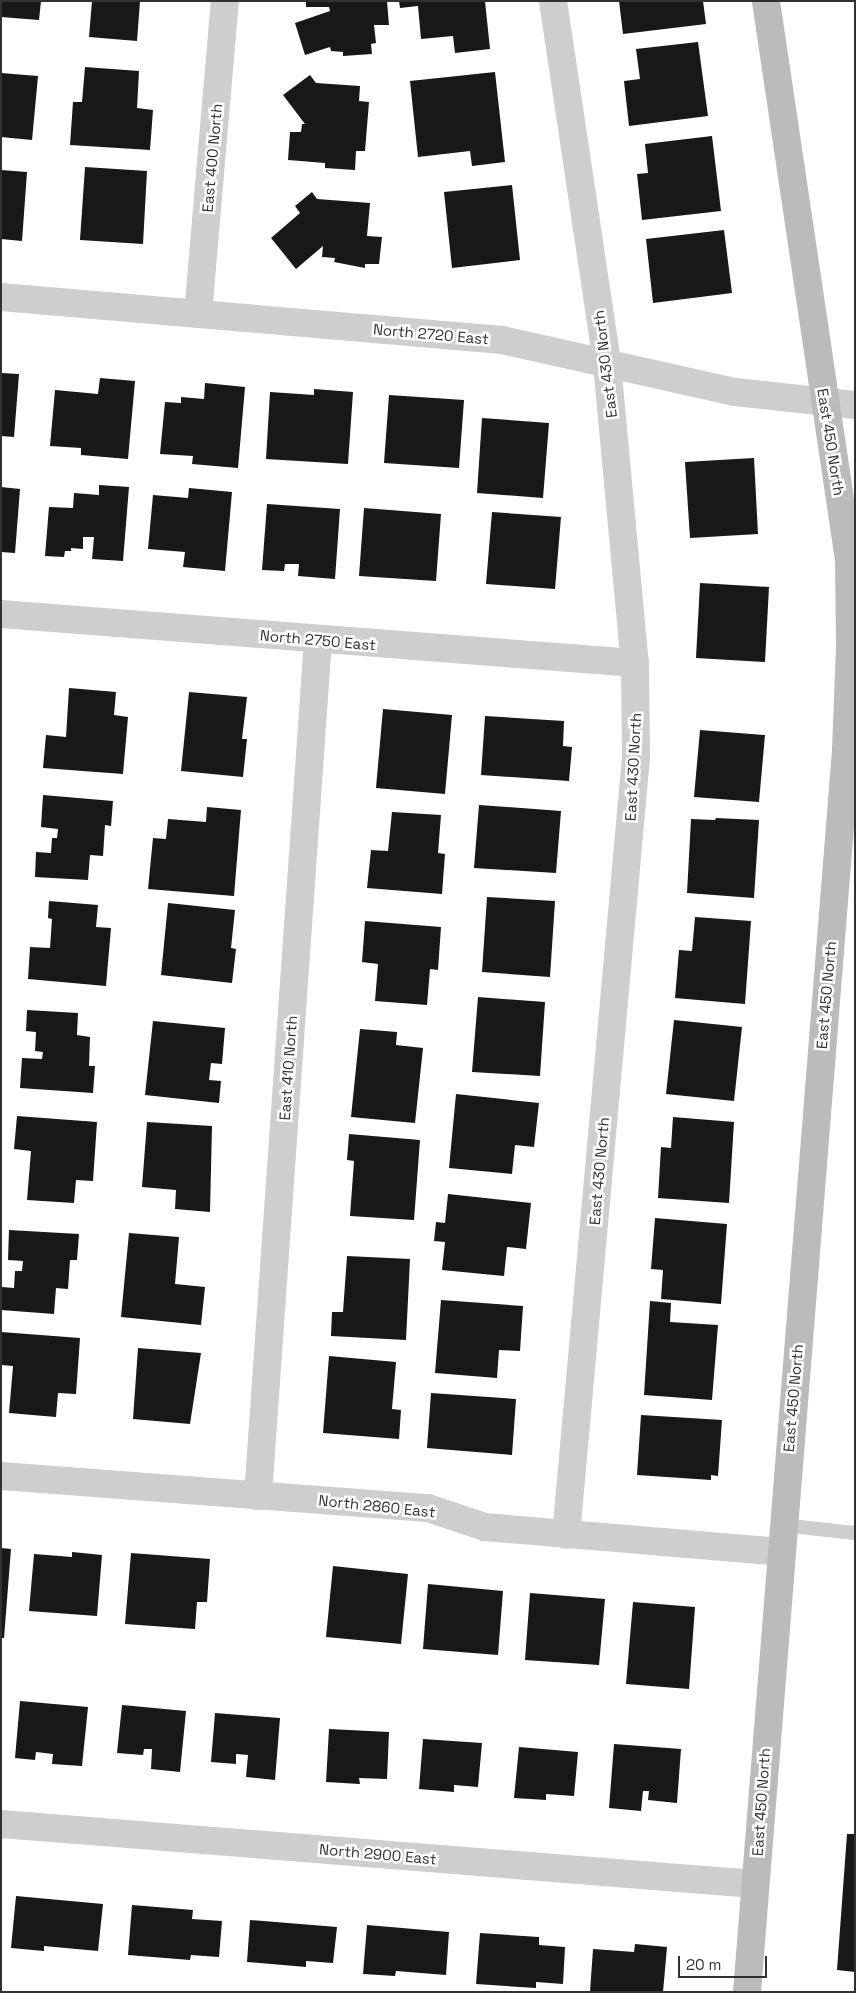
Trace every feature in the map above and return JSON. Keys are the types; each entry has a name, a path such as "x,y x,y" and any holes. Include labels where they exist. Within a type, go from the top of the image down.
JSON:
{"street":[{"name":"East 400 North","path":"198,314 225,1"},
{"name":"East 430 North","path":"554,1 607,364 635,664 636,757 566,1535"},
{"name":"East 450 North","path":"747,1992 782,1525 852,680 848,560 766,1"},
{"name":"North 2720 East","path":"1,296 502,340 735,392 855,405"},
{"name":"North 2750 East","path":"1,614 635,664"},
{"name":"East 410 North","path":"258,1496 318,640"},
{"name":"North 2860 East","path":"1,1476 428,1508 485,1526 566,1535 780,1552"},
{"name":"North 2900 East","path":"1,1824 755,1884"}],"lane":[{"path":"782,1525 855,1533"}],"building":[{"path":"1,1 41,1 39,20 1,17"},
{"path":"92,1 140,1 137,41 89,37"},
{"path":"306,1 387,1 389,25 374,25 376,43 371,44 372,54 343,56 343,52 331,51 330,47 305,55 295,23 330,11 329,7 306,7"},
{"path":"399,1 485,1 490,49 455,53 453,36 421,39 418,6 400,8"},
{"path":"619,1 703,1 706,24 623,34"},
{"path":"698,42 708,116 629,126 624,81 640,79 636,49"},
{"path":"85,67 139,71 137,108 153,110 150,150 70,145 73,102 82,102"},
{"path":"495,72 505,162 472,166 470,151 418,157 410,81"},
{"path":"1,73 38,76 32,140 1,137"},
{"path":"310,75 316,83 360,86 359,101 369,102 365,151 356,151 355,170 325,168 325,163 288,160 290,132 301,132 302,124 305,124 283,95"},
{"path":"712,136 721,211 642,220 637,174 648,173 645,144"},
{"path":"85,167 147,171 143,244 80,240"},
{"path":"1,170 27,172 22,241 1,239"},
{"path":"512,185 520,260 452,268 444,192"},
{"path":"312,192 317,199 370,203 367,236 382,237 379,264 365,264 365,268 334,262 335,258 322,257 323,246 296,269 271,238 300,213 295,206"},
{"path":"724,230 732,293 653,303 646,239"},
{"path":"1,373 19,374 14,437 1,436"},
{"path":"100,378 135,381 128,459 81,455 81,448 50,446 55,390 98,394"},
{"path":"205,383 245,387 238,468 192,464 193,456 160,454 165,402 181,403 181,397 204,399"},
{"path":"314,389 353,392 348,464 266,459 270,392 314,395"},
{"path":"389,395 464,400 459,468 384,463"},
{"path":"482,418 549,423 543,498 477,493"},
{"path":"754,458 758,534 690,538 685,462"},
{"path":"99,485 129,487 123,561 92,559 94,537 83,537 83,549 71,548 71,551 65,551 64,557 45,556 49,507 73,508 74,493 99,495"},
{"path":"1,487 20,489 15,553 1,552"},
{"path":"189,488 232,492 225,571 183,567 185,552 148,549 153,495 188,498"},
{"path":"267,504 340,509 335,579 298,576 299,564 285,564 284,571 262,570"},
{"path":"364,508 441,514 436,581 359,576"},
{"path":"492,512 561,517 555,589 486,584"},
{"path":"700,583 769,587 765,662 696,658"},
{"path":"69,688 116,692 114,715 128,717 123,774 43,768 46,735 66,737"},
{"path":"189,692 247,697 242,739 247,739 243,777 181,771"},
{"path":"383,709 452,715 445,794 376,788"},
{"path":"485,716 564,721 563,746 572,747 569,781 481,775"},
{"path":"700,730 765,735 759,802 694,797"},
{"path":"43,795 113,801 111,826 105,825 103,856 90,855 88,880 35,877 36,852 51,853 52,838 57,838 58,829 41,827"},
{"path":"479,805 561,811 556,873 474,868"},
{"path":"207,807 241,810 234,896 148,889 153,838 166,839 168,819 206,822"},
{"path":"392,812 441,815 438,853 445,854 442,894 367,888 371,850 388,851"},
{"path":"716,818 759,820 754,898 687,893 691,819 715,820"},
{"path":"487,897 555,901 550,977 482,972"},
{"path":"49,901 98,905 96,927 111,928 106,986 28,979 30,947 50,948 52,919 48,918"},
{"path":"168,903 235,910 231,948 236,949 232,983 161,975"},
{"path":"695,917 751,921 745,1004 675,998 679,950 692,951"},
{"path":"365,921 441,927 438,970 430,969 427,1005 375,1001 378,964 362,962"},
{"path":"478,997 545,1002 540,1076 472,1072"},
{"path":"27,1010 78,1013 77,1035 90,1037 89,1066 95,1066 93,1093 20,1088 22,1058 42,1059 43,1052 35,1051 36,1032 26,1031"},
{"path":"674,1020 742,1027 734,1101 666,1094"},
{"path":"153,1021 225,1028 222,1064 211,1063 209,1080 221,1081 219,1103 145,1095"},
{"path":"360,1029 397,1032 396,1045 423,1048 415,1123 351,1117"},
{"path":"456,1094 539,1103 534,1147 515,1145 512,1174 449,1168"},
{"path":"17,1116 97,1122 93,1181 76,1180 74,1203 27,1200 31,1151 14,1149"},
{"path":"673,1117 734,1122 729,1203 658,1198 661,1147 671,1148"},
{"path":"147,1122 212,1126 210,1212 175,1209 176,1190 142,1187"},
{"path":"349,1134 420,1140 414,1220 350,1216 354,1161 347,1160"},
{"path":"448,1194 531,1203 526,1249 507,1247 504,1276 442,1270 445,1242 434,1241 436,1222 445,1223"},
{"path":"655,1218 727,1224 721,1304 661,1299 663,1270 651,1269"},
{"path":"9,1230 79,1234 77,1260 70,1260 68,1289 56,1288 54,1314 1,1310 2,1287 14,1288 15,1271 22,1271 23,1261 8,1260"},
{"path":"129,1233 179,1237 175,1284 205,1287 201,1325 121,1317"},
{"path":"347,1256 410,1259 406,1340 331,1336 332,1312 343,1312"},
{"path":"441,1300 523,1306 520,1351 499,1350 497,1378 435,1373"},
{"path":"650,1301 671,1303 670,1322 718,1325 712,1400 644,1395"},
{"path":"1,1332 80,1338 76,1394 58,1393 56,1417 9,1413 13,1366 1,1365"},
{"path":"138,1348 201,1353 190,1424 133,1419"},
{"path":"329,1356 396,1362 392,1409 401,1410 399,1439 323,1433"},
{"path":"431,1393 516,1399 512,1455 427,1448"},
{"path":"641,1415 722,1420 718,1476 711,1475 711,1480 637,1475"},
{"path":"1,1548 11,1549 4,1638 1,1638"},
{"path":"72,1552 102,1555 97,1616 29,1611 34,1554 72,1557"},
{"path":"131,1553 210,1559 207,1602 197,1602 195,1629 125,1624"},
{"path":"333,1566 408,1574 401,1644 326,1637"},
{"path":"428,1584 503,1591 498,1655 423,1649"},
{"path":"530,1593 605,1599 599,1665 525,1660"},
{"path":"633,1602 695,1607 689,1689 626,1684"},
{"path":"20,1701 88,1707 82,1766 52,1764 53,1754 36,1752 35,1760 15,1758"},
{"path":"122,1705 186,1711 180,1772 151,1769 152,1749 144,1749 143,1755 117,1753"},
{"path":"215,1713 280,1718 275,1780 246,1777 248,1755 236,1754 236,1764 211,1762"},
{"path":"329,1729 389,1732 387,1779 359,1778 360,1784 326,1782"},
{"path":"423,1739 482,1743 478,1787 454,1785 454,1792 419,1789"},
{"path":"614,1744 681,1749 677,1803 648,1800 649,1791 643,1791 641,1811 609,1808"},
{"path":"519,1747 578,1752 574,1796 546,1794 546,1800 514,1798"},
{"path":"847,1834 855,1834 855,1972 837,1970"},
{"path":"16,1896 103,1904 98,1951 44,1946 44,1951 11,1948"},
{"path":"132,1905 193,1910 192,1919 222,1921 219,1957 191,1955 190,1960 128,1955"},
{"path":"250,1920 337,1927 333,1963 306,1961 306,1967 247,1962"},
{"path":"367,1925 449,1932 446,1975 396,1971 395,1976 363,1974"},
{"path":"480,1933 539,1937 539,1945 565,1947 563,1984 536,1982 536,1988 476,1984"},
{"path":"635,1944 667,1947 663,1992 590,1992 593,1949 634,1952"}]}
